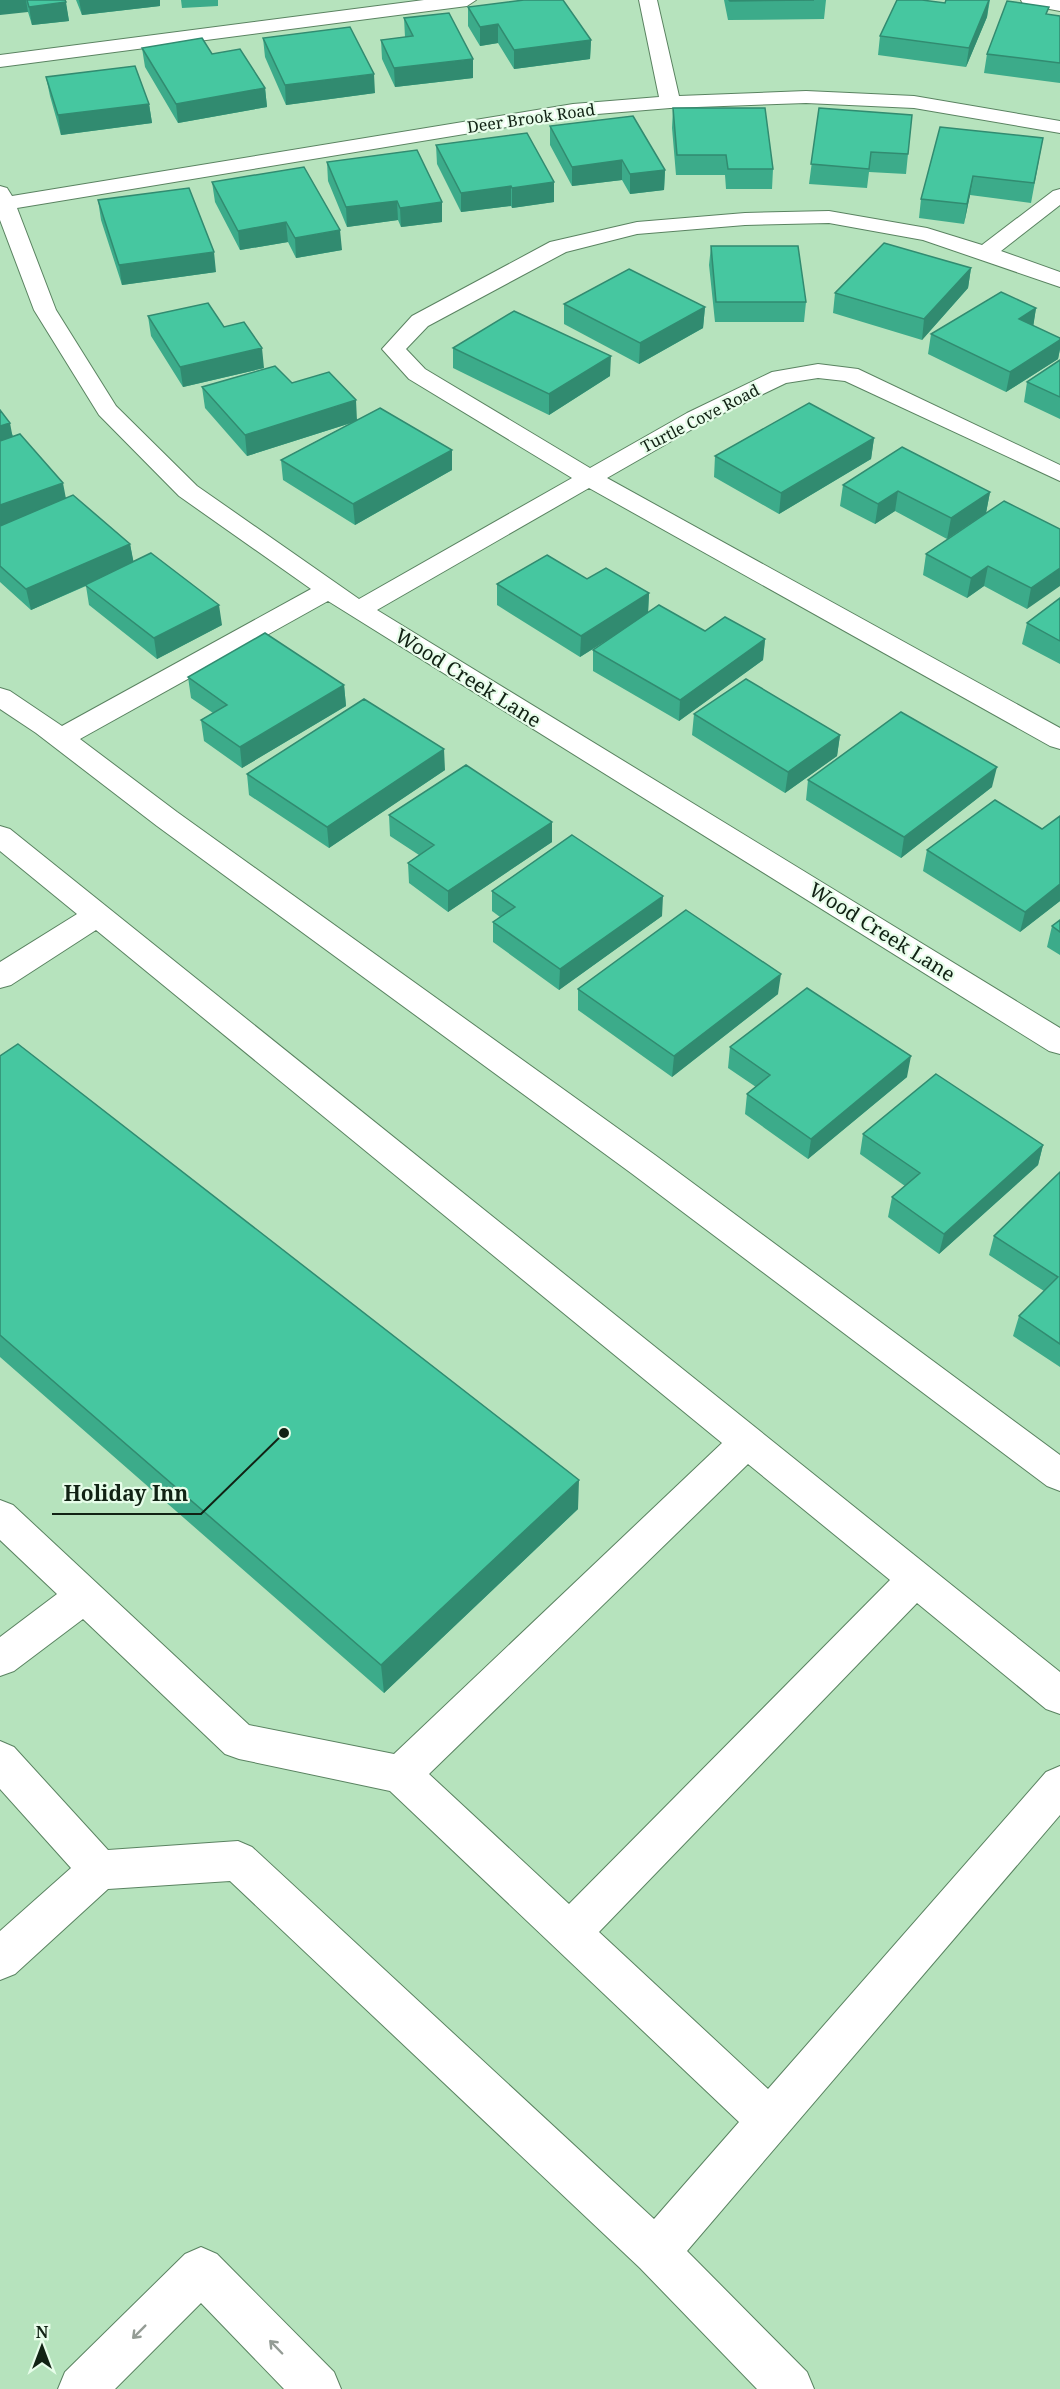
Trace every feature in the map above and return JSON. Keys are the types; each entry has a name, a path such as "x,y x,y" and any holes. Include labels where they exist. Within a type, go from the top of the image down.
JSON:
{"street":[{"path":"0,61 467,0"},
{"path":"648,0 670,102"},
{"path":"1030,0 1060,5"},
{"name":"Deer Brook Road","path":"3,197 573,110 670,102 806,97 914,102 1060,127"},
{"path":"985,253 1060,195"},
{"name":"Wood Creek Lane","path":"3,197 45,310 107,410 188,491 358,610 1060,1043"},
{"path":"1060,280 927,234 829,218 745,219 638,228 558,247 420,321 393,349 417,375 589,478 1060,740"},
{"name":"Turtle Cove Road","path":"358,610 695,418 780,377 818,371 850,374 1060,474"},
{"path":"61,738 329,590"},
{"path":"0,697 61,738 167,819 643,1164 1060,1475"},
{"path":"0,836 1060,1696"},
{"path":"0,977 98,915"},
{"path":"401,1774 747,1443"},
{"path":"0,1516 239,1741 401,1774 769,2120"},
{"path":"569,1933 916,1579"},
{"path":"0,1659 85,1595"},
{"path":"0,1760 99,1870"},
{"path":"656,2252 1060,1785"},
{"path":"0,1959 99,1870 238,1861 656,2252 790,2389"},
{"path":"82,2389 201,2270 317,2389"}],"building":[{"path":"27,0 65,0 66,2 29,7"},
{"path":"524,0 563,0 591,40 514,50 498,24 480,27 468,7"},
{"path":"729,0 814,0 730,1"},
{"path":"897,0 945,3 946,0 989,0 969,48 880,36"},
{"path":"1007,1 1049,7 1046,14 1060,16 1060,63 987,54"},
{"path":"449,13 473,59 394,68 381,40 413,36 404,18"},
{"path":"350,27 374,74 285,85 263,38"},
{"path":"202,38 212,54 240,49 265,88 176,104 142,48"},
{"path":"135,66 149,104 58,115 46,77"},
{"path":"673,108 765,108 773,169 728,169 726,155 677,155"},
{"path":"819,108 912,115 908,154 871,152 869,169 811,164"},
{"path":"633,116 665,170 630,174 622,160 572,167 550,126"},
{"path":"940,127 1043,138 1034,183 973,176 967,204 921,199"},
{"path":"527,133 554,182 461,193 436,145"},
{"path":"417,150 442,202 400,208 397,201 346,207 327,162"},
{"path":"304,167 340,230 295,238 286,222 238,231 212,182"},
{"path":"189,188 214,252 119,265 98,200"},
{"path":"884,243 971,268 924,319 835,293"},
{"path":"711,246 798,246 806,302 716,302"},
{"path":"629,269 705,307 640,343 564,304"},
{"path":"1001,292 1036,308 1019,319 1060,340 1010,372 931,334"},
{"path":"208,303 224,327 244,322 262,348 180,367 148,316"},
{"path":"514,311 611,356 549,394 453,348"},
{"path":"1060,360 1060,397 1027,382"},
{"path":"275,366 292,383 329,372 356,400 245,435 202,387"},
{"path":"809,403 874,438 781,493 715,456"},
{"path":"380,408 452,450 353,504 281,460"},
{"path":"0,410 10,423 0,426"},
{"path":"20,434 63,483 0,505 0,441"},
{"path":"902,447 990,492 951,518 898,491 878,504 843,485"},
{"path":"73,495 130,544 26,589 0,566 0,526"},
{"path":"1004,501 1060,529 1060,568 1031,588 988,566 971,578 926,554"},
{"path":"151,553 219,605 154,638 85,585"},
{"path":"547,555 587,579 606,568 649,593 581,636 497,584"},
{"path":"1060,598 1060,641 1027,623"},
{"path":"659,605 705,631 725,617 765,639 680,700 593,650"},
{"path":"265,633 344,685 240,747 201,720 227,705 188,677"},
{"path":"746,679 840,735 788,772 694,714"},
{"path":"364,699 444,749 327,827 247,774"},
{"path":"901,712 997,767 904,837 808,780"},
{"path":"466,765 552,822 448,891 408,863 434,845 389,815"},
{"path":"995,800 1042,829 1060,816 1060,884 1025,912 927,850"},
{"path":"572,835 663,896 560,969 493,922 515,907 492,891"},
{"path":"686,910 781,974 674,1056 578,989"},
{"path":"1060,920 1060,932 1052,926"},
{"path":"807,988 911,1056 811,1139 747,1094 770,1075 730,1047"},
{"path":"18,1044 579,1480 381,1665 0,1335 0,1056"},
{"path":"936,1074 1043,1145 944,1234 892,1197 920,1173 863,1134"},
{"path":"1060,1172 1060,1344 1019,1316 1058,1277 994,1236"}],"place":[{"name":"Holiday Inn","path":"284,1433"}]}
